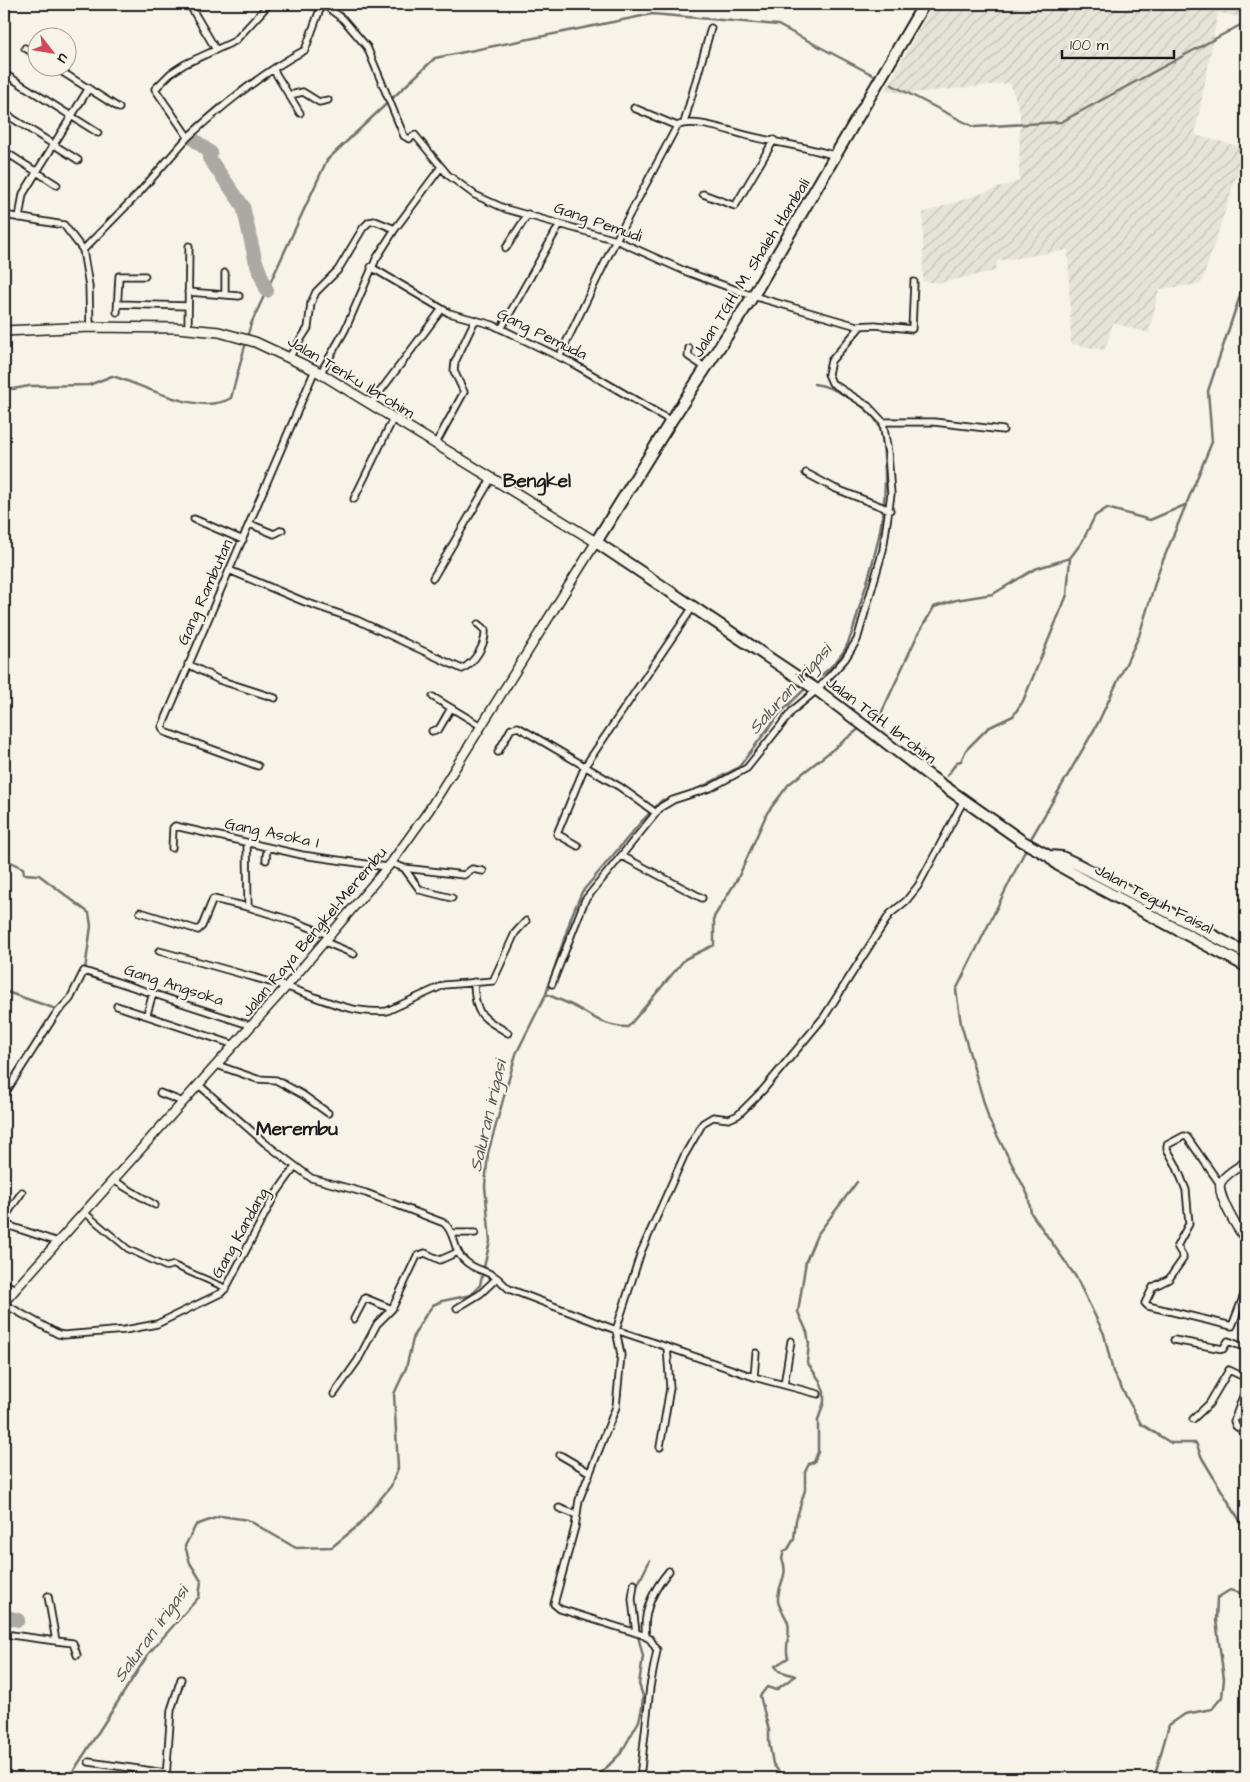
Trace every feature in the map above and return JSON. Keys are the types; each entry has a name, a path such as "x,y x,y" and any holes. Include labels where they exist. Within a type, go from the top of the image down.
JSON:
{"highway":[{"name":"Jalan TGH. M. Shaleh Hambali","path":"596,542 671,421 753,296 924,4"},
{"name":"Jalan TGH. Ibrohim","path":"596,542 815,689 1022,841"},
{"name":"Jalan Teguh Faisal","path":"1022,841 1050,856 1062,857 1077,864 1246,953"},
{"name":"Jalan Teguh Faisal","path":"1050,856 1058,865 1090,883 1246,966"}],"main road":[{"name":"Jalan Tenku Ibrohim","path":"4,331 90,327 188,329 238,336 255,342 290,356 318,372 596,542"}],"street":[{"path":"189,4 215,48"},
{"path":"188,137 155,89 171,73 215,48 236,41 269,4"},
{"path":"83,250 138,194 188,137 273,69 305,50 323,4"},
{"name":"Gang Pemudi","path":"323,4 343,18 367,47 404,136 409,139 415,135 456,182 485,200 506,209 616,240 687,272 753,296 858,326 875,325 912,329 914,282"},
{"path":"684,123 711,28"},
{"path":"273,69 300,113"},
{"path":"8,76 98,134"},
{"path":"72,78 119,108"},
{"path":"19,218 23,194 89,88"},
{"path":"290,95 304,92 319,102 328,100"},
{"path":"634,108 677,126"},
{"path":"4,113 55,143 78,160"},
{"path":"559,357 616,240 677,126 684,123 730,129 747,135 836,156"},
{"path":"703,194 735,206 774,140"},
{"path":"4,151 57,185"},
{"path":"4,164 10,154"},
{"name":"Gang Rambutan","path":"258,766 163,730 163,723 242,540 318,372 349,321 371,267 395,228 441,167"},
{"path":"506,248 528,214"},
{"path":"4,215 64,225 83,250 89,286 90,327"},
{"path":"290,356 308,328 311,303 316,292 338,270 363,228 369,222 375,221 395,228"},
{"path":"501,329 560,224"},
{"path":"188,329 189,246"},
{"name":"Gang Pemuda","path":"371,267 442,309 501,329 559,357 671,421"},
{"path":"225,273 225,295"},
{"path":"118,312 119,276 145,276"},
{"path":"188,292 239,296"},
{"path":"118,304 188,306"},
{"path":"370,404 442,309"},
{"path":"435,445 464,392 454,371 455,362 474,320"},
{"path":"552,984 585,900 622,856 654,811 673,800 710,788 742,772 754,761 793,710 846,660 857,640 883,550 890,485 883,440 883,422 868,406 832,383 828,374 831,361 858,326"},
{"path":"689,348 688,356 706,368"},
{"path":"354,499 393,419"},
{"path":"883,422 934,422 1003,430"},
{"path":"806,472 834,488 886,510"},
{"path":"433,578 491,479"},
{"path":"194,519 242,540"},
{"path":"250,524 274,534 282,530"},
{"name":"Jalan Raya Bengkel-Merembu","path":"4,1303 252,1026 389,865 430,810 596,542"},
{"path":"230,570 296,599 357,620 462,669 471,664 486,636 486,630 478,624"},
{"path":"578,846 557,834 585,766 693,607"},
{"path":"188,664 219,680 275,698"},
{"path":"433,697 481,726"},
{"path":"432,731 439,729 450,708"},
{"path":"498,752 511,729 516,726 620,787 654,811"},
{"path":"640,1778 650,1686 657,1650 654,1644 646,1637 555,1607 589,1472 609,1429 618,1397 622,1355 616,1330 641,1252 668,1187 701,1125 713,1117 729,1120 738,1116 764,1090 824,1017 890,914 918,886 964,800"},
{"name":"Gang Asoka I","path":"172,848 173,828 175,826 302,855 464,875 472,869 484,871"},
{"path":"247,843 248,907"},
{"path":"266,860 267,847"},
{"path":"622,856 702,898"},
{"path":"404,868 420,890 452,898"},
{"path":"140,912 198,930 202,926 208,906 213,900 248,907 293,921 354,954"},
{"path":"158,951 286,987 352,1010 387,1011 439,986 490,982 494,980 515,933 526,922"},
{"name":"Gang Angsoka","path":"4,1095 55,1015 70,999 83,973 87,971 252,1026"},
{"path":"474,982 478,1011 485,1019 508,1033"},
{"path":"147,1014 153,993"},
{"path":"117,1006 147,1014 235,1045"},
{"path":"217,1065 257,1079 276,1080 303,1095 328,1113"},
{"path":"199,1085 295,1167 318,1181 366,1192 447,1225 458,1252 471,1266 494,1276 516,1292 667,1348 754,1377 818,1394"},
{"path":"160,1093 183,1102"},
{"path":"1239,1328 1148,1306 1145,1303 1153,1287 1169,1280 1183,1259 1184,1256 1177,1246 1189,1224 1186,1190 1167,1145 1184,1136 1187,1137 1220,1184 1221,1194 1237,1228 1246,1239"},
{"path":"1220,1184 1246,1162"},
{"name":"Gang Kandang","path":"4,1303 58,1334 68,1335 125,1330 157,1324 221,1293 226,1288 275,1195 295,1167"},
{"path":"113,1180 155,1205"},
{"path":"22,1192 14,1206 8,1210 4,1223 58,1242"},
{"path":"84,1212 128,1249 166,1267 173,1265 226,1288"},
{"path":"451,1233 475,1233"},
{"path":"334,1394 358,1360 377,1324 392,1309 418,1256 425,1253 440,1260 458,1252"},
{"path":"457,1308 480,1294 494,1276"},
{"path":"4,1284 16,1289"},
{"path":"1232,1326 1246,1290"},
{"path":"354,1319 365,1298 370,1298 392,1309"},
{"path":"1174,1340 1223,1349 1228,1341 1246,1348"},
{"path":"784,1385 791,1341"},
{"path":"660,1447 670,1388 667,1348"},
{"path":"754,1377 756,1353"},
{"path":"1192,1418 1209,1404 1228,1370 1246,1378"},
{"path":"1246,1388 1234,1424 1246,1433"},
{"path":"560,1455 589,1472"},
{"path":"559,1508 577,1515"},
{"path":"646,1637 645,1624 650,1601 658,1584 669,1571"},
{"path":"634,1584 632,1599 636,1633"},
{"path":"48,1596 56,1641"},
{"path":"4,1634 73,1643 77,1655"},
{"path":"89,1762 166,1775 171,1710 181,1679"}],"shaded area":[{"path":"933,4 1246,4 1246,18 1218,13 1195,135 1246,148 1201,284 1159,289 1149,333 1113,323 1105,350 1071,344 1068,250 997,261 995,271 940,283 923,281 923,213 1019,181 1020,112 1010,83 904,94 886,90"}],"waterway":[{"path":"247,337 251,324 327,160 435,58 652,14 778,25 875,76"},
{"path":"892,85 974,127 1061,122 1246,22"},
{"path":"192,138 211,153 209,158 243,206 255,259 267,291"},
{"path":"1029,842 1098,723 1139,636 1159,570 1212,442 1208,391 1246,278"},
{"path":"4,385 13,389 29,386 89,385 112,376 172,398 203,404 218,403 231,398 246,342"},
{"name":"Saluran irigasi","path":"811,683 825,673 837,660 844,651 852,634 876,550 885,494 882,437 875,419 860,405 841,393 814,384"},
{"path":"867,723 880,716 917,636 934,607 956,600 993,594 1035,569 1070,558 1082,542 1095,516 1107,508 1150,520 1185,505"},
{"path":"947,776 957,762 961,761 966,750 988,728 1013,716 1023,701 1067,595 1070,558"},
{"name":"Saluran irigasi","path":"696,790 739,767 780,713 807,687"},
{"path":"546,994 602,1022 614,1026 628,1027 685,959 714,945 714,917 738,878 767,813 789,784 860,728"},
{"name":"Saluran irigasi","path":"69,1778 149,1653 199,1597 201,1581 190,1563 185,1546 196,1525 221,1516 248,1520 296,1548 332,1547 359,1525 391,1486 398,1468 394,1394 406,1368 414,1335 433,1305 442,1301 471,1295 480,1285 490,1241 485,1186 488,1153 516,1054 546,994 572,915 582,892 641,822 662,800 672,798"},
{"path":"1027,847 956,990 961,1024 989,1120 1028,1195 1031,1213 1076,1277 1104,1334 1113,1372 1141,1424 1171,1443 1196,1443 1202,1458 1246,1531"},
{"path":"4,859 23,868 24,874 39,875 89,913 91,926 85,970"},
{"path":"75,996 82,981"},
{"path":"4,991 59,1010"},
{"path":"57,1017 67,1006"},
{"path":"784,1778 773,1764 769,1730 760,1696 767,1687 776,1690 795,1676 779,1671 775,1666 788,1658 788,1623 778,1601 778,1595 785,1570 782,1559 784,1551 788,1549 794,1539 796,1520 805,1490 805,1472 809,1464 814,1462 818,1452 818,1420 824,1402 824,1392 820,1381 807,1362 809,1344 807,1332 798,1312 806,1261 817,1235 857,1182"},
{"path":"635,1590 650,1560"},
{"path":"1154,1778 1169,1725 1185,1714 1212,1709 1222,1697 1224,1679 1216,1620 1217,1598 1230,1590 1241,1593 1246,1592"},
{"path":"634,1595 639,1632"},
{"path":"4,1616 18,1620"},
{"path":"596,1778 621,1753 639,1721 643,1696 639,1684 643,1656 638,1636"}],"district":[{"name":"Bengkel","path":"537,481"},
{"name":"Merembu","path":"297,1129"}]}
